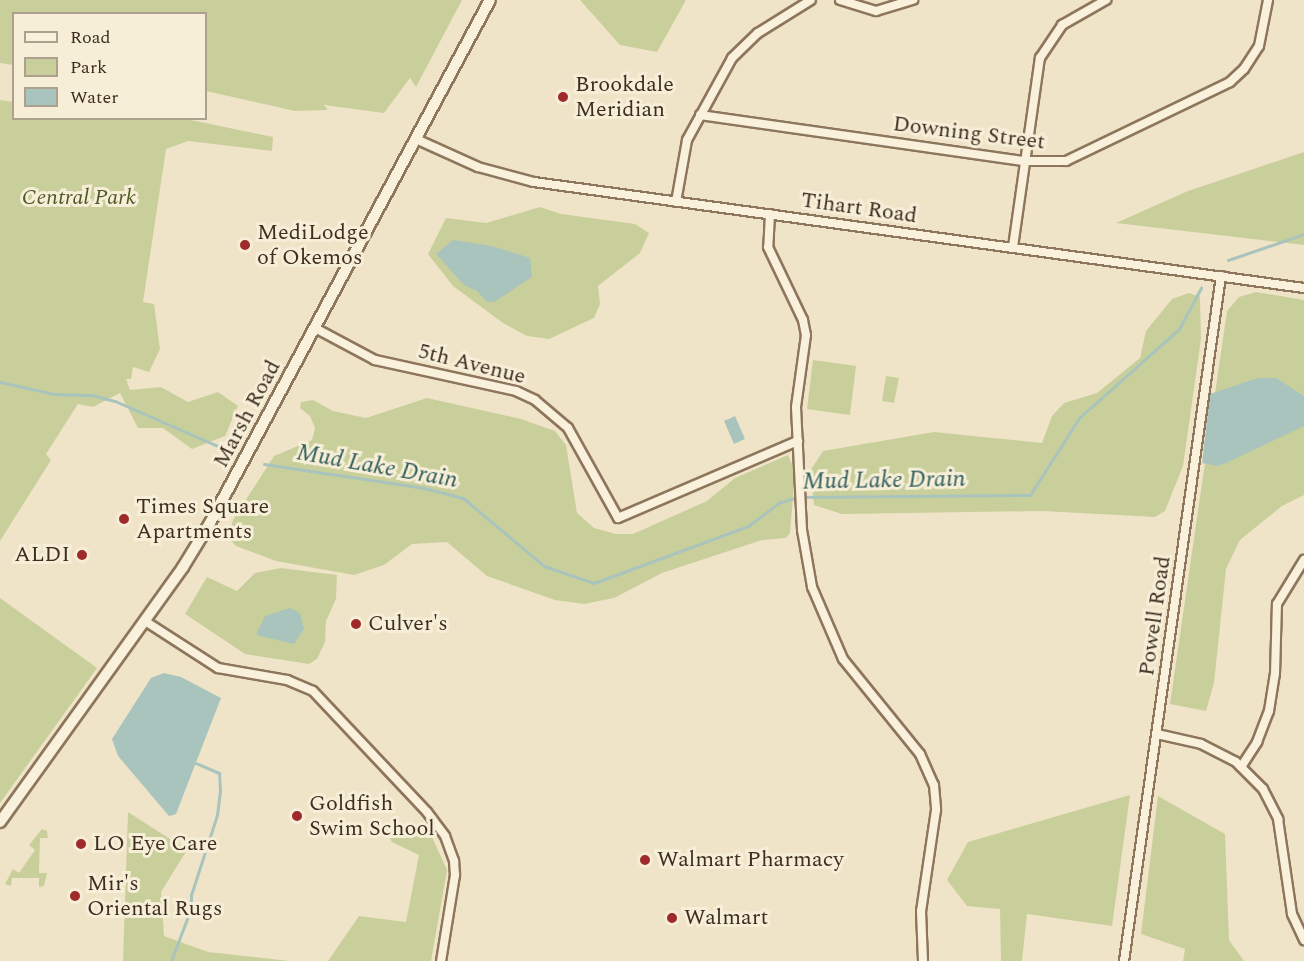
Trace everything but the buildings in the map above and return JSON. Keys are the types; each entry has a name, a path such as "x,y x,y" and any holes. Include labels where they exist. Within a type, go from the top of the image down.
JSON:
{"main road":[{"name":"Marsh Road","path":"0,822 145,621 210,523 490,0"}],"street":[{"path":"676,202 687,140 732,58 746,43 812,0"},
{"path":"840,0 876,11 913,0"},
{"path":"1013,247 1043,51 1062,25 1106,0"},
{"name":"Downing Street","path":"700,115 1025,161 1049,163 1075,158 1230,82 1244,69 1259,46 1268,0"},
{"name":"Tihart Road","path":"416,138 478,166 514,178 1304,288"},
{"path":"770,214 768,247 803,320 806,335 796,407 802,507 812,587 833,640 855,675 920,754 934,785 936,810 921,911 923,961"},
{"name":"Powell Road","path":"1124,961 1221,276"},
{"name":"5th Avenue","path":"315,328 375,360 516,391 535,400 568,428 618,518 798,441"},
{"path":"1241,767 1257,742 1269,711 1275,674 1277,604 1304,560"},
{"path":"145,621 218,668 287,680 313,691 427,812 445,836 454,861 441,961"},
{"path":"1157,734 1201,744 1241,767 1263,789 1278,819 1293,914 1304,940"}],"green space":[{"path":"0,0 462,0 416,87 410,78 384,113 324,105 328,110 295,111 207,91 207,12 12,12 12,65 0,63"},
{"path":"580,0 686,0 657,52 620,45"},
{"name":"Central Park","path":"0,100 12,102 12,120 191,120 273,137 272,151 188,141 166,149 143,302 154,304 160,349 149,372 133,367 131,379 126,379 130,390 161,387 188,402 218,392 238,406 225,436 192,449 163,428 138,428 120,393 93,407 78,404 46,454 51,460 0,541"},
{"path":"1304,152 1304,245 1116,223 1188,191"},
{"path":"540,207 561,214 635,224 649,233 640,253 598,286 600,304 594,318 549,339 527,336 503,323 453,286 428,254 446,218 486,223"},
{"path":"1256,292 1304,300 1304,495 1282,506 1240,540 1226,569 1214,683 1206,711 1170,704 1227,311 1239,297"},
{"path":"1189,293 1200,297 1201,339 1183,466 1165,511 1155,517 1042,511 842,514 814,505 810,471 823,451 934,432 1042,443 1052,416 1064,403 1097,393 1140,358 1146,331 1172,299"},
{"path":"813,360 856,366 850,415 807,409"},
{"path":"886,376 899,378 894,403 882,401"},
{"path":"427,398 521,419 555,431 566,445 577,513 594,528 616,534 633,534 707,501 735,478 788,455 795,471 790,533 786,538 762,540 662,573 614,598 584,604 555,600 487,576 447,542 412,544 384,565 354,575 276,561 236,546 228,537 233,520 274,456 312,440 315,428 310,416 300,408 301,402 313,400 333,411 366,418"},
{"path":"281,568 337,575 336,599 326,621 325,642 317,659 309,664 245,654 185,614 207,577 237,591 255,573"},
{"path":"0,598 97,668 0,803"},
{"path":"1130,795 1112,926 1027,914 1022,961 1001,961 1000,909 967,906 947,880 968,842"},
{"path":"1158,796 1225,834 1229,940 1244,961 1183,961 1185,949 1141,934"},
{"path":"128,812 187,850 161,892 164,936 208,952 289,961 123,961"},
{"path":"426,824 447,870 431,961 328,961 359,916 406,922 419,855 392,842 385,830"},
{"path":"42,829 47,831 48,838 40,838 39,873 47,873 44,886 39,887 39,878 12,878 11,886 5,884 13,869 19,873 35,850 29,845"}],"water":[{"path":"453,240 492,246 530,258 532,277 494,302 487,302 477,291 464,285 436,254"},
{"path":"1258,378 1276,378 1304,396 1304,426 1226,463 1217,466 1202,463 1210,394"},
{"path":"735,416 745,439 734,444 724,421"},
{"path":"290,608 300,613 304,629 294,644 256,635 265,616"},
{"path":"164,673 181,677 221,698 176,814 169,816 118,756 112,739 151,678"}],"waterway":[{"name":"Mud Lake Drain","path":"1228,260 1304,234"},
{"name":"Mud Lake Drain","path":"264,464 424,488 463,498 544,566 594,583 748,526 778,503 798,497 1030,495 1079,418 1179,329 1201,288"},
{"name":"Mud Lake Drain","path":"0,382 54,394 92,395 115,401 220,447"},
{"path":"171,961 191,908 191,895 217,815 220,791 219,773 196,763"}],"place":[{"name":"Brookdale Meridian","path":"563,97"},
{"name":"MediLodge of Okemos","path":"245,245"},
{"name":"Times Square Apartments","path":"124,519"},
{"name":"ALDI","path":"82,555"},
{"name":"Culver's","path":"356,624"},
{"name":"Goldfish Swim School","path":"297,816"},
{"name":"LO Eye Care","path":"81,844"},
{"name":"Walmart Pharmacy","path":"645,860"},
{"name":"Mir's Oriental Rugs","path":"75,896"},
{"name":"Walmart","path":"672,918"}]}
